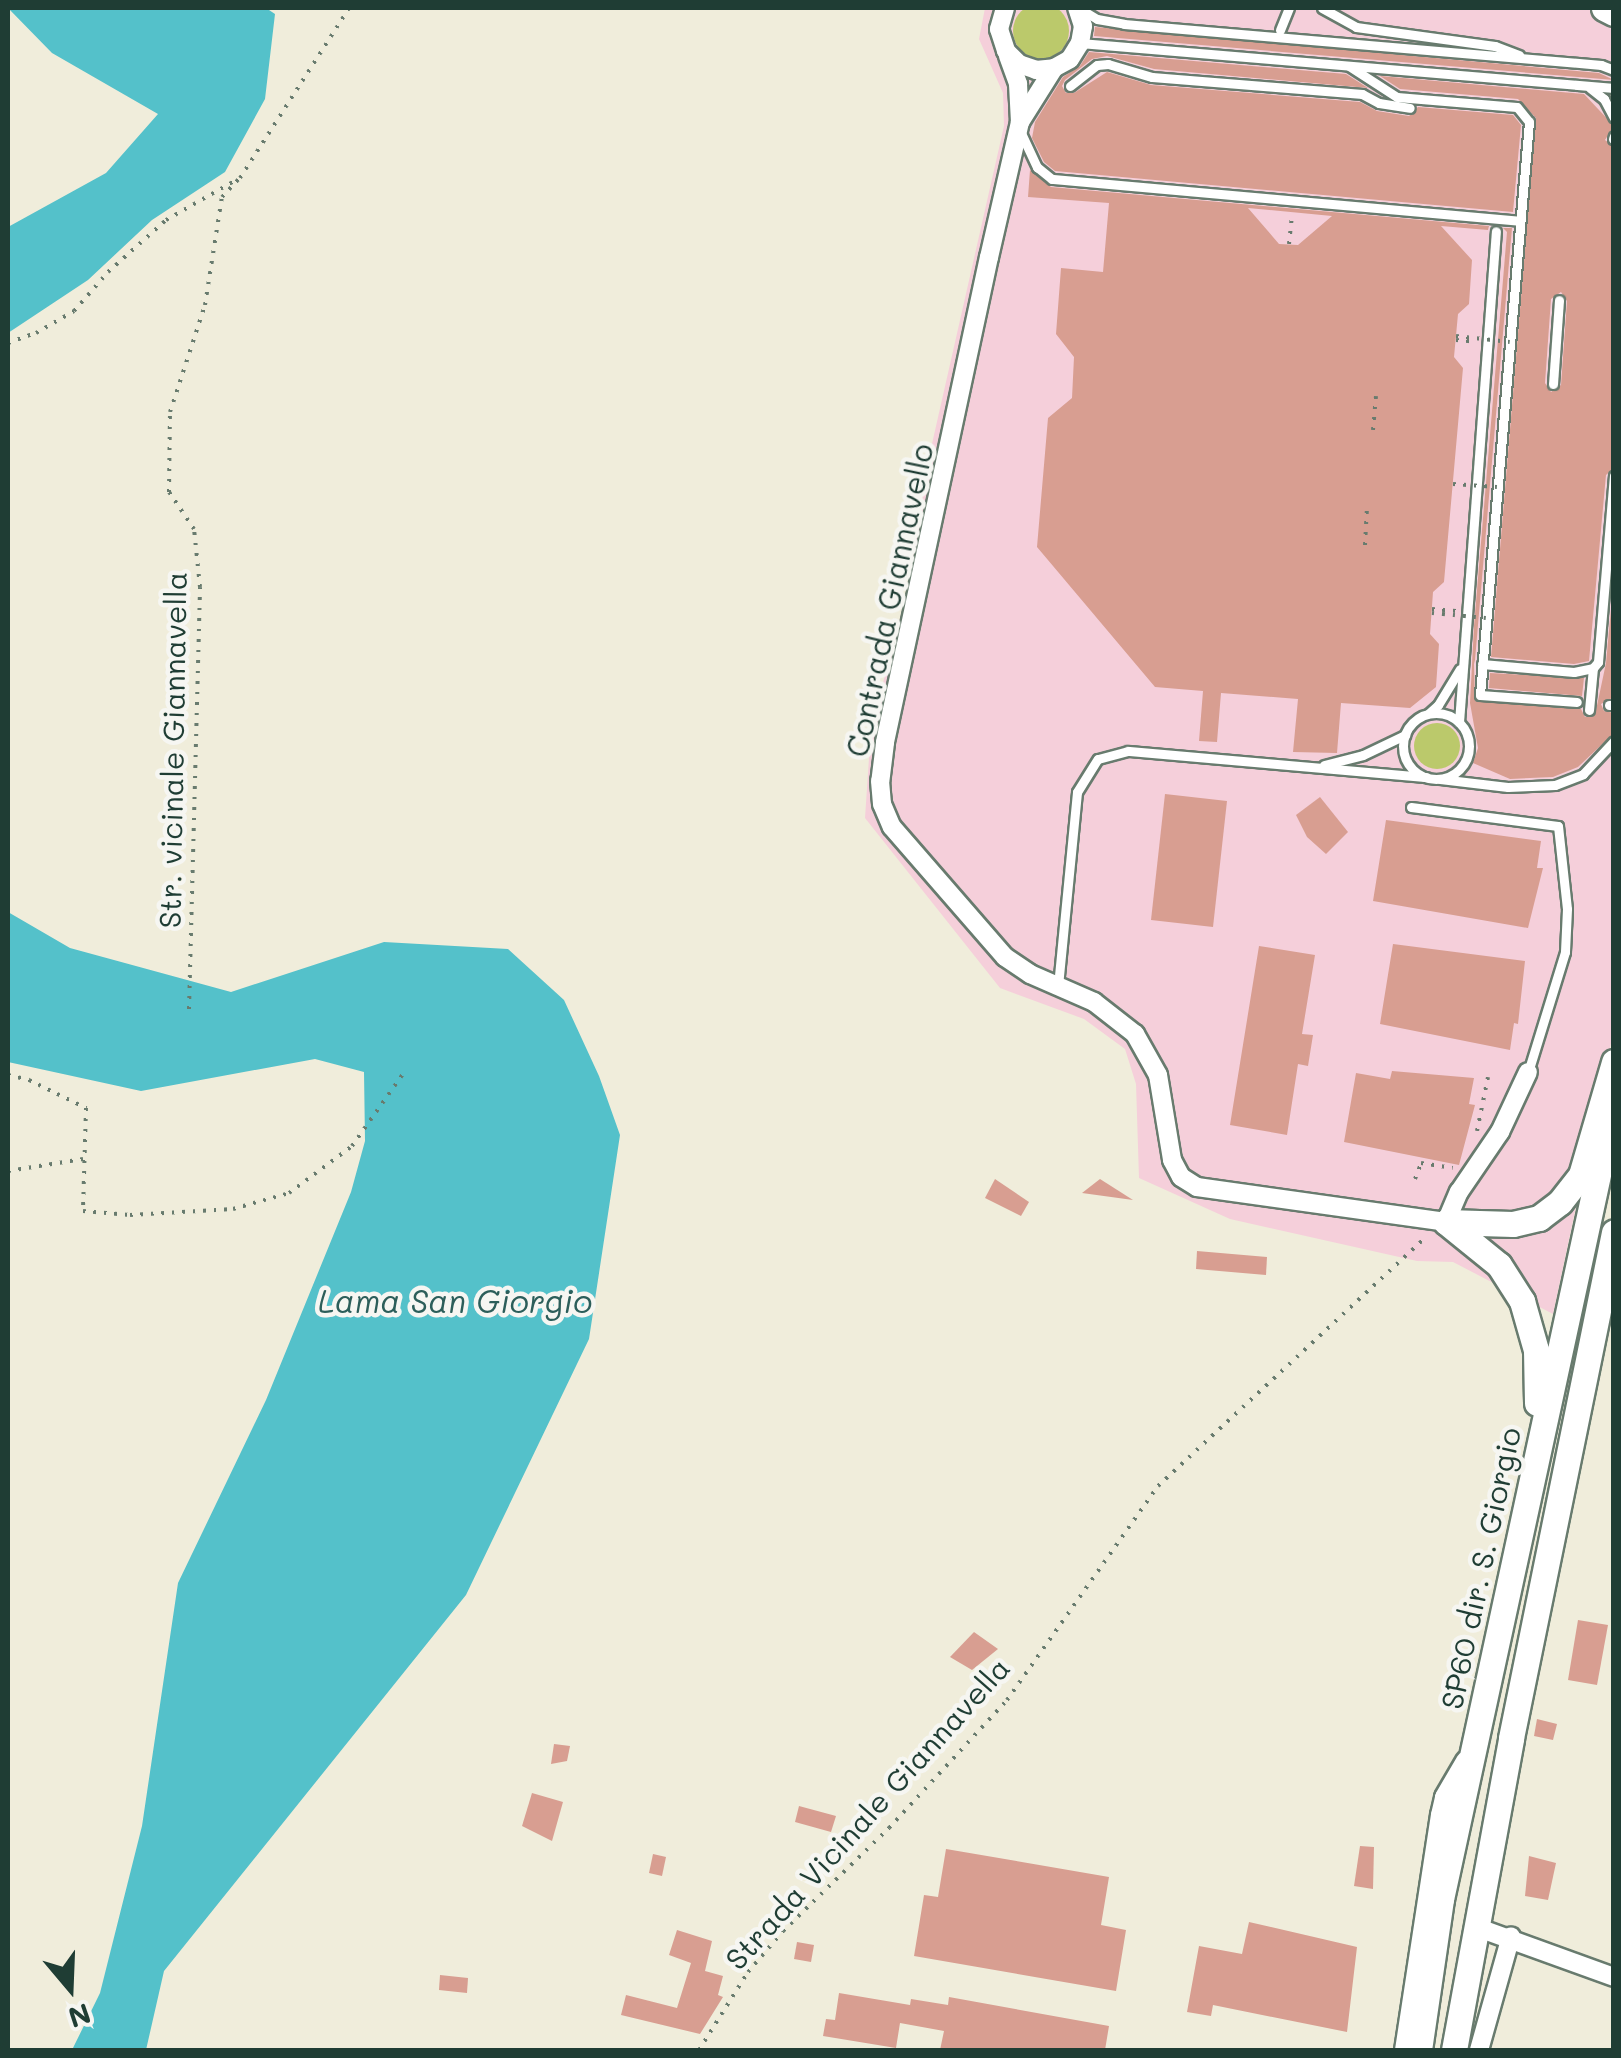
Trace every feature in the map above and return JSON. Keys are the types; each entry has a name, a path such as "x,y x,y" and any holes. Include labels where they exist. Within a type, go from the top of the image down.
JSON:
{"main road":[{"path":"1604,8 1614,13"},
{"path":"1446,1222 1514,1224 1539,1218 1560,1202 1581,1176 1614,1062"},
{"name":"SP60 dir. S. Giorgio","path":"1419,2050 1441,1900 1614,1102"},
{"path":"1446,1222 1499,1266 1522,1301 1536,1350 1539,1384 1521,1534"},
{"path":"1454,2050 1614,1232"}],"street":[{"path":"1006,8 1000,29 1018,84 1020,124"},
{"path":"1006,51 1019,64 1036,70 1054,68 1070,59 1080,44 1083,26 1077,8"},
{"path":"1020,124 1054,68"},
{"name":"Contrada Giannavello","path":"1020,124 880,782 882,804 892,826 916,857 942,881 1005,957 1117,1016 1147,1049 1158,1075 1172,1160 1181,1178 1197,1187 1446,1222"},
{"path":"1446,1222 1458,1192 1500,1132 1528,1072"},
{"path":"1404,2050 1444,1797 1475,1744"},
{"path":"1476,1926 1614,1977"},
{"path":"1479,2050 1511,1936"}],"lane":[{"path":"1077,8 1097,19 1124,24 1601,65 1614,70"},
{"path":"1280,30 1288,8"},
{"path":"1322,8 1356,27 1495,46 1530,60"},
{"path":"1080,44 1614,88"},
{"path":"1070,86 1097,65 1108,64 1152,76 1362,94 1379,103 1410,108"},
{"path":"1349,66 1397,97 1518,107 1529,122 1480,695 1577,702"},
{"path":"1588,86 1604,99 1614,118"},
{"path":"1020,124 1037,166 1052,179 1520,221"},
{"path":"1432,778 1457,771 1468,753 1469,742 1459,722 1496,231"},
{"path":"1552,384 1559,300"},
{"path":"1482,664 1574,672 1592,668 1598,662 1614,476"},
{"path":"1314,767 1363,756 1405,735 1438,705 1462,667"},
{"path":"1589,710 1592,668"},
{"path":"1424,715 1442,713 1459,722"},
{"path":"1405,735 1404,756 1432,778"},
{"path":"1058,986 1077,792 1098,760 1128,751 1534,788 1572,781 1614,741"},
{"path":"1411,807 1558,826 1566,909 1565,952 1528,1072"}],"path":[{"name":"Str. vicinale Giannavella","path":"189,1009 199,574 194,529 168,492 166,436 179,376 205,306 222,197 240,178 349,8"},
{"path":"8,343 74,311 108,272 166,220 240,178"},
{"path":"1290,244 1293,201"},
{"path":"1487,343 1456,338 1510,342"},
{"path":"1373,430 1376,396"},
{"path":"1452,484 1498,487"},
{"path":"1364,545 1368,510"},
{"path":"1466,612 1432,611 1486,618"},
{"path":"8,1075 29,1080 86,1108 83,1211 130,1215 233,1210 288,1192 321,1173 352,1146 403,1074"},
{"path":"1472,1145 1488,1077"},
{"path":"8,1171 84,1159"},
{"path":"1415,1180 1421,1162 1460,1170"},
{"name":"Strada Vicinale Giannavella","path":"698,2050 748,1972 783,1930 889,1828 1007,1700 1158,1486 1366,1288 1446,1222"}],"shaded area":[{"path":"985,8 1613,8 1614,1029 1553,1314 1453,1262 1417,1261 1230,1219 1139,1178 1136,1084 1125,1049 1084,1019 1000,988 865,818 871,728 908,588 929,457 1004,126 1003,93 979,39"}],"green space":[{"path":"1041,3 1061,11 1069,31 1061,51 1041,59 1021,51 1013,31 1021,11"},
{"path":"1437,723 1454,729 1460,746 1454,763 1437,769 1420,763 1414,746 1420,729"}],"water":[{"path":"8,8 266,8 275,14 265,99 225,172 152,220 88,280 8,333 8,227 106,173 158,114 52,53"},
{"name":"Lama San Giorgio","path":"8,912 70,948 231,992 384,942 508,949 564,1000 599,1076 620,1135 589,1339 466,1595 164,1971 146,2050 72,2050 100,1993 142,1826 178,1583 266,1400 351,1192 365,1141 364,1072 315,1059 141,1091 8,1062"}],"building":[{"path":"1095,27 1599,73 1614,80 1094,36"},
{"path":"1089,52 1346,74 1368,88 1154,69 1107,56 1092,59 1065,80 1062,86 1066,93 1074,93 1107,72 1151,85 1360,102 1377,111 1409,116 1418,107 1513,115 1521,125 1513,212 1055,171 1044,162 1032,138 1035,122 1063,77 1080,66"},
{"path":"1380,76 1584,94 1614,126 1605,140 1614,147 1614,468 1606,475 1589,661 1574,664 1491,657 1536,118 1518,99 1400,89","holes":["1561,292 1567,301 1561,385 1551,392 1545,383 1551,299"]},
{"path":"1030,170 1051,187 1489,226 1488,230 1441,226 1472,260 1469,304 1458,314 1454,357 1463,368 1444,582 1433,592 1430,634 1439,644 1436,687 1410,708 1341,703 1337,753 1293,752 1298,699 1221,693 1217,742 1199,741 1203,691 1155,687 1037,547 1048,418 1072,398 1074,357 1056,334 1061,268 1103,272 1109,203 1028,197","holes":["1248,208 1332,216 1298,245 1279,244"]},
{"path":"1503,228 1512,228 1474,664 1475,701 1581,709 1585,717 1595,715 1606,663 1614,577 1614,697 1601,704 1604,711 1614,713 1614,733 1578,767 1553,777 1510,779 1473,763 1478,748 1470,703 1474,626 1507,232"},
{"path":"1490,673 1584,678 1582,696 1489,688"},
{"path":"1165,794 1227,801 1213,927 1151,920"},
{"path":"1320,797 1348,832 1326,854 1307,837 1296,815"},
{"path":"1386,820 1541,841 1537,868 1543,868 1528,928 1373,901"},
{"path":"1393,944 1525,961 1518,1024 1514,1023 1510,1050 1380,1024"},
{"path":"1259,946 1315,955 1302,1034 1313,1035 1308,1066 1298,1064 1287,1135 1230,1125"},
{"path":"1392,1071 1474,1078 1469,1104 1475,1105 1459,1165 1344,1142 1356,1073 1390,1079"},
{"path":"995,1179 1029,1202 1021,1216 985,1198"},
{"path":"1100,1179 1133,1200 1082,1193"},
{"path":"1197,1251 1267,1257 1266,1275 1196,1269"},
{"path":"1578,1620 1608,1625 1597,1685 1568,1680"},
{"path":"974,1632 998,1649 972,1670 950,1657"},
{"path":"1537,1719 1557,1724 1553,1740 1534,1736"},
{"path":"554,1744 570,1746 567,1761 551,1764"},
{"path":"532,1793 563,1802 552,1841 522,1826"},
{"path":"799,1806 836,1816 831,1832 795,1822"},
{"path":"1360,1846 1374,1847 1373,1889 1354,1886"},
{"path":"946,1849 1109,1877 1101,1925 1126,1930 1116,1991 914,1956 924,1895 938,1897"},
{"path":"653,1854 666,1857 662,1876 649,1873"},
{"path":"1529,1856 1556,1863 1548,1900 1525,1896"},
{"path":"1249,1922 1357,1947 1347,2032 1213,2005 1211,2016 1187,2012 1199,1946 1242,1954"},
{"path":"677,1930 712,1941 705,1971 723,1976 718,1995 723,1997 700,2034 621,2015 626,1995 677,2008 691,1963 669,1955"},
{"path":"797,1942 814,1945 811,1962 794,1959"},
{"path":"440,1975 468,1978 467,1993 439,1990"},
{"path":"839,1993 910,2005 911,1999 948,2005 949,1997 1109,2026 1105,2050 940,2050 944,2031 900,2023 896,2048 823,2036 826,2019 835,2020"}]}
